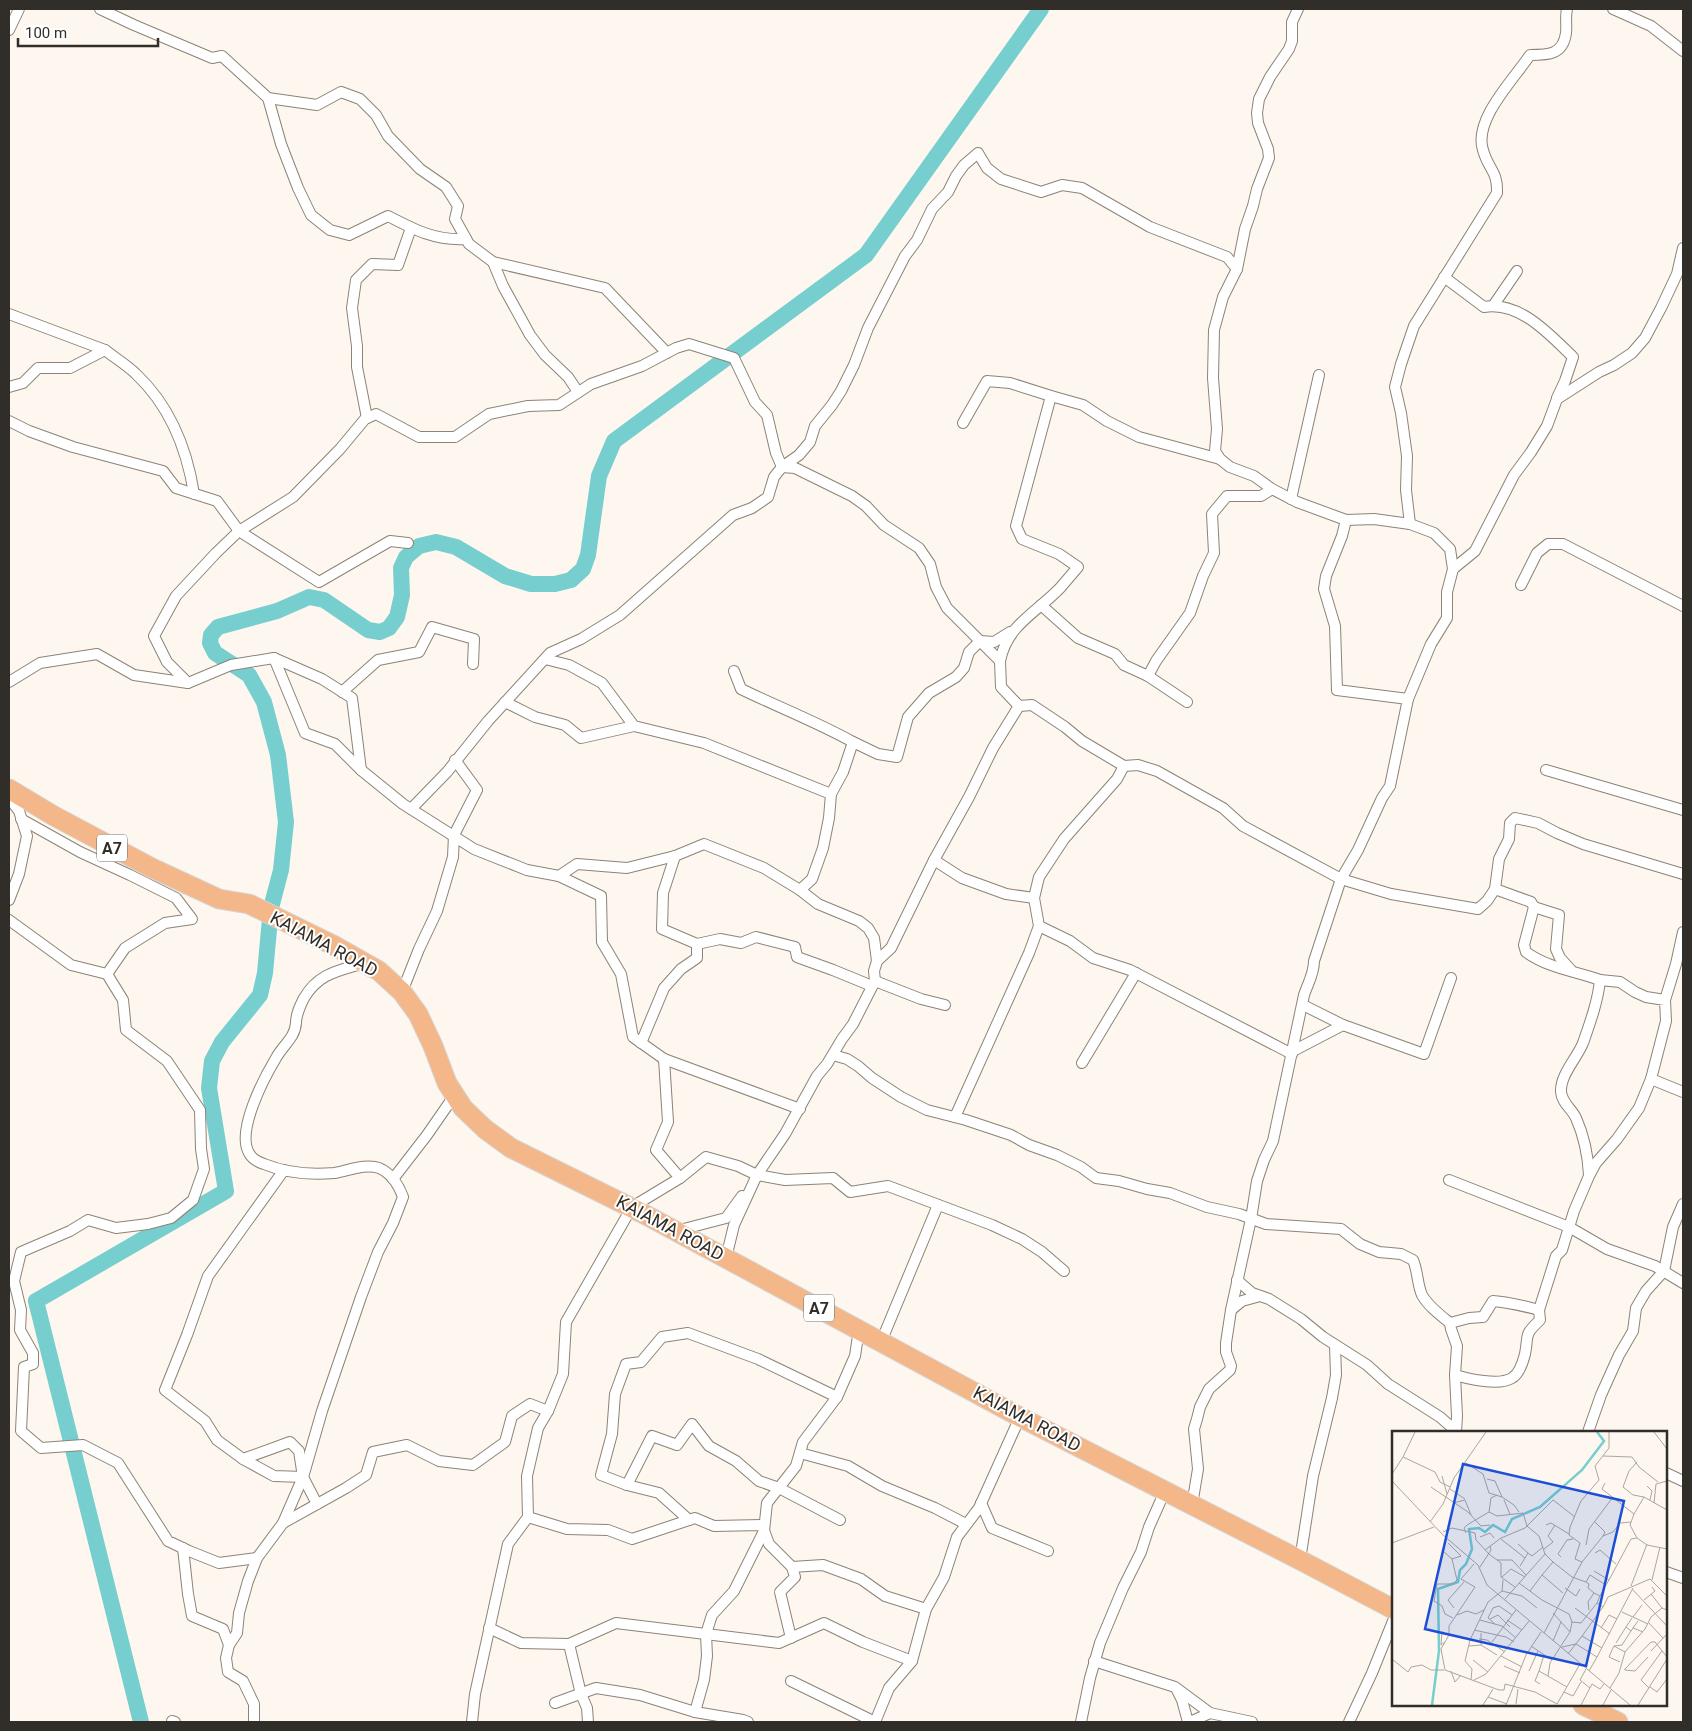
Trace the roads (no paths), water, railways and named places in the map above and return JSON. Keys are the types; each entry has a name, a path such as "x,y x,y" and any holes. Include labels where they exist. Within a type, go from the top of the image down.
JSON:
{"highway":[{"name":"KAIAMA ROAD","path":"9,789 60,820 152,868 219,899 249,904 379,971 402,992 418,1014 454,1096 472,1118 511,1148 632,1207 1020,1418 1392,1608"},
{"path":"1585,1706 1618,1722"}],"street":[{"path":"9,30 20,9"},
{"path":"100,9 212,58 222,56 268,98 281,144 298,188 311,215 330,230 349,236 388,216 417,231 449,240 466,239"},
{"path":"1192,1505 1198,1469 1194,1429 1200,1406 1209,1389 1230,1370 1231,1366 1226,1352 1226,1343 1237,1280 1260,1171 1274,1141 1306,990 1313,974 1314,961 1341,879 1390,786 1408,699 1431,644 1447,618 1447,592 1454,569 1450,549 1434,533 1410,524 1374,519 1346,520 1291,499 1272,489 1254,476 1230,467 1220,459 1215,451 1217,429 1213,378 1214,330 1223,297 1237,269 1245,230 1257,189 1269,158 1268,149 1258,123 1259,98 1289,48 1292,41 1292,22 1298,9"},
{"path":"1410,524 1406,490 1407,456 1396,387 1401,364 1414,326 1496,193 1497,180 1482,149 1482,128 1488,113 1530,55 1550,55 1563,45 1566,33 1567,9"},
{"path":"1613,9 1652,26 1683,51"},
{"path":"268,98 317,105 341,92 360,99 376,115 388,136 420,169 446,187 458,206 455,219 469,244 493,262 605,288 667,353"},
{"path":"412,809 550,653 581,639 620,615 733,515 752,508 768,497 774,477 782,467 799,455 810,442 815,426 842,390 868,328 905,256 917,240 932,209 948,192 964,165 978,153 987,168 1001,179 1040,192 1062,185 1082,188 1150,227 1227,257 1237,269"},
{"path":"367,418 358,367 352,308 356,280 372,264 398,265 411,228"},
{"path":"1557,399 1632,353 1645,338 1677,274 1683,248"},
{"path":"493,262 503,286 530,335 545,355 568,377 578,392"},
{"path":"1493,306 1517,271"},
{"path":"1444,277 1484,308 1493,306 1505,307 1528,318 1573,356 1547,426 1531,452 1514,474 1474,551 1454,569"},
{"path":"9,314 105,350 136,373 162,404 180,439 191,474 194,494"},
{"path":"188,683 167,662 154,636 176,596 216,552 239,531 293,498 367,418 376,414 419,437 455,437 488,414 528,406 559,405 591,384 642,366 676,348 689,344 734,358 755,402 767,415 776,453 782,467"},
{"path":"9,388 23,383 38,368 70,368 105,350"},
{"path":"1291,499 1319,375"},
{"path":"963,423 987,382 1010,383 1083,405 1139,437 1220,459"},
{"path":"734,672 741,689 819,724 878,754 897,757 908,717 929,693 956,678 964,668 969,652 980,642 994,642 1013,630 1060,588 1078,567 1058,554 1022,539 1016,526 1051,396"},
{"path":"9,421 73,447 163,471 176,488 217,501 239,531 319,582 390,541 408,543"},
{"path":"782,467 795,468 852,496 866,506 884,525 918,548 930,564 936,587 947,608 1000,662"},
{"path":"1148,676 1161,653 1190,613 1203,576 1214,553 1212,514 1228,496 1261,496 1272,489"},
{"path":"1346,520 1342,536 1326,576 1324,589 1335,626 1337,690 1408,699"},
{"path":"1521,586 1537,553 1548,544 1563,544 1683,606"},
{"path":"1041,605 1078,638 1115,654 1124,666 1148,676 1187,702"},
{"path":"342,692 378,660 419,652 432,627 474,639 473,664"},
{"path":"1013,630 1002,648 1000,662 1001,687 1018,706"},
{"path":"9,682 40,663 96,654 134,675 188,683 231,665 274,658 322,679 352,698 361,770"},
{"path":"274,658 305,733 335,744 361,770 412,809 474,849 527,870 559,876 601,896 602,942 621,974 634,1037 664,1060 800,1109"},
{"path":"545,659 569,664 602,683 634,726"},
{"path":"505,702 535,717 565,725 581,738 634,726 704,743 831,794"},
{"path":"1018,706 1032,704 1082,741 1124,766 1138,765 1157,772 1223,808 1242,826 1341,879 1391,894 1478,909 1487,901 1495,889 1499,859 1509,839 1510,823 1515,818 1538,823 1557,834 1583,844 1683,874"},
{"path":"877,961 891,948 934,860 969,797 993,748 1018,706"},
{"path":"800,890 812,878 823,848 829,818 831,794 843,772 853,742"},
{"path":"402,992 437,911 453,857 454,835 477,790 456,760"},
{"path":"955,1117 1029,953 1039,926 1034,898 1039,877 1064,838 1117,779 1124,766"},
{"path":"1546,770 1683,810"},
{"path":"9,798 19,811 27,836 19,874 9,900"},
{"path":"21,819 80,852 130,874 176,898 192,920 165,923 125,948 107,974"},
{"path":"559,876 577,864 627,868 675,856 704,844 757,865 800,890 818,904 859,921 868,928 874,938 877,961 873,984 853,1024 817,1076 785,1134 726,1218 676,1231"},
{"path":"675,856 663,893 662,929 697,944 720,939 741,943 756,937 795,947 797,957 922,1000 945,1005"},
{"path":"934,860 962,878 1006,894 1034,898"},
{"path":"1495,889 1531,902 1534,906 1558,915 1556,949 1560,958 1571,970"},
{"path":"1534,906 1524,946 1526,952 1552,966 1600,980 1620,982 1646,997 1665,1000"},
{"path":"9,920 71,964 107,974 123,1000 126,1030 167,1061 200,1110 201,1149 204,1169 193,1200 171,1218 148,1224 116,1228 88,1220 70,1231 21,1252 14,1281 21,1310 20,1330 33,1353 33,1364 24,1367 21,1431 41,1448 83,1445 118,1463 168,1541 219,1563 257,1558"},
{"path":"1039,926 1070,941 1092,958 1136,973 1292,1052"},
{"path":"1455,1375 1484,1381 1502,1382 1515,1376 1519,1371 1525,1355 1528,1332 1540,1320 1539,1310 1556,1256 1562,1250 1574,1211 1589,1176 1596,1163 1617,1139 1639,1108 1651,1079 1666,1021 1665,1000 1683,932"},
{"path":"641,1042 664,988 681,969 697,958 697,944"},
{"path":"254,1722 254,1704 243,1681 228,1672 226,1658 229,1645 236,1633 241,1605 257,1558 282,1523 303,1477 322,1410 358,1306 378,1252 393,1223 403,1196 393,1179 378,1168 369,1167 321,1173 284,1170 261,1163 249,1154 245,1138 252,1109 276,1056 293,1036 299,1006 310,989 324,976 366,963"},
{"path":"1082,1063 1136,973"},
{"path":"1303,1005 1344,1025 1424,1054 1451,978"},
{"path":"1589,1176 1583,1136 1576,1116 1564,1102 1561,1092 1564,1078 1582,1045 1591,1019 1600,980"},
{"path":"1292,1052 1344,1025"},
{"path":"833,1055 846,1059 858,1066 872,1078 901,1097 927,1110 1011,1135 1029,1145 1057,1155 1081,1167 1096,1178 1170,1193 1206,1207 1239,1214 1266,1224 1341,1229 1360,1244 1379,1252 1401,1254 1413,1260 1422,1295 1450,1323"},
{"path":"664,1060 668,1122 656,1150 680,1178"},
{"path":"1651,1079 1683,1092"},
{"path":"393,1179 454,1096"},
{"path":"472,1722 474,1694 508,1544 528,1517 528,1476 538,1428 548,1411 563,1374 566,1322 632,1207 680,1178 706,1157 738,1166 757,1175 785,1180 832,1178 850,1192 888,1186 992,1225 1022,1239 1064,1270"},
{"path":"284,1170 208,1276 165,1390 205,1421 216,1440 243,1459 274,1476 303,1477"},
{"path":"726,1258 734,1225 757,1175"},
{"path":"1448,1180 1569,1228 1607,1249 1664,1271 1683,1283"},
{"path":"1588,1431 1619,1354 1633,1330 1636,1308 1646,1290 1664,1271 1673,1228 1683,1204"},
{"path":"881,1342 938,1205"},
{"path":"1237,1280 1245,1288 1285,1309 1335,1345 1367,1365 1388,1384 1440,1417 1455,1431"},
{"path":"1231,1310 1242,1301 1260,1296"},
{"path":"1450,1323 1469,1318 1483,1317 1493,1301 1506,1302 1520,1307 1539,1310"},
{"path":"1450,1323 1450,1329 1457,1346 1455,1375 1456,1431"},
{"path":"695,1712 704,1680 707,1656 706,1634 712,1615 734,1590 764,1531 767,1503 796,1466 803,1442 837,1396 855,1356 859,1329"},
{"path":"689,1520 659,1493 601,1475 612,1434 614,1394 626,1364 641,1362 662,1337 688,1333 758,1359 837,1396"},
{"path":"1300,1560 1313,1476 1336,1376 1335,1345"},
{"path":"282,1523 366,1475 373,1452 407,1445 439,1461 473,1465 505,1442 512,1416 530,1404 548,1411"},
{"path":"791,1681 875,1722 889,1688 912,1661 926,1609 944,1576 950,1553 957,1537 981,1503 1020,1418"},
{"path":"627,1484 652,1436 677,1445 692,1424 710,1446 736,1461 759,1481 779,1488 840,1520"},
{"path":"243,1459 290,1442 299,1451 303,1477 317,1504"},
{"path":"800,1453 848,1466 882,1486 935,1508 966,1524"},
{"path":"1667,1473 1683,1481"},
{"path":"1081,1722 1094,1661 1106,1627 1141,1552 1149,1527 1165,1491"},
{"path":"981,1503 992,1528 1048,1551"},
{"path":"528,1517 566,1529 608,1530 632,1539 695,1518 714,1526 746,1527 762,1525 769,1544 792,1567 795,1577 780,1592 791,1638"},
{"path":"183,1548 192,1616 223,1629 229,1645"},
{"path":"792,1567 823,1565 861,1579 885,1596 926,1609"},
{"path":"1667,1572 1683,1578"},
{"path":"488,1628 522,1643 569,1644 616,1623 779,1643 824,1623 863,1642 912,1661"},
{"path":"1349,1722 1392,1623"},
{"path":"569,1644 581,1694 587,1708 588,1722"},
{"path":"1094,1661 1175,1687 1210,1713 1246,1722"},
{"path":"1175,1687 1182,1700 1189,1722 1210,1713"},
{"path":"555,1703 596,1688 640,1695 695,1712 748,1722"}],"waterway":[{"path":"141,1722 36,1301 226,1191 209,1088 212,1061 222,1042 260,995 265,973 271,908 281,870 286,822 278,755 264,702 249,675 215,653 210,643 211,635 218,627 277,611 309,597 324,600 368,630 380,632 389,628 397,617 402,595 401,568 406,557 419,546 436,542 456,547 505,576 531,584 555,584 571,580 583,569 588,555 599,476 614,441 866,255 1041,9"}]}
